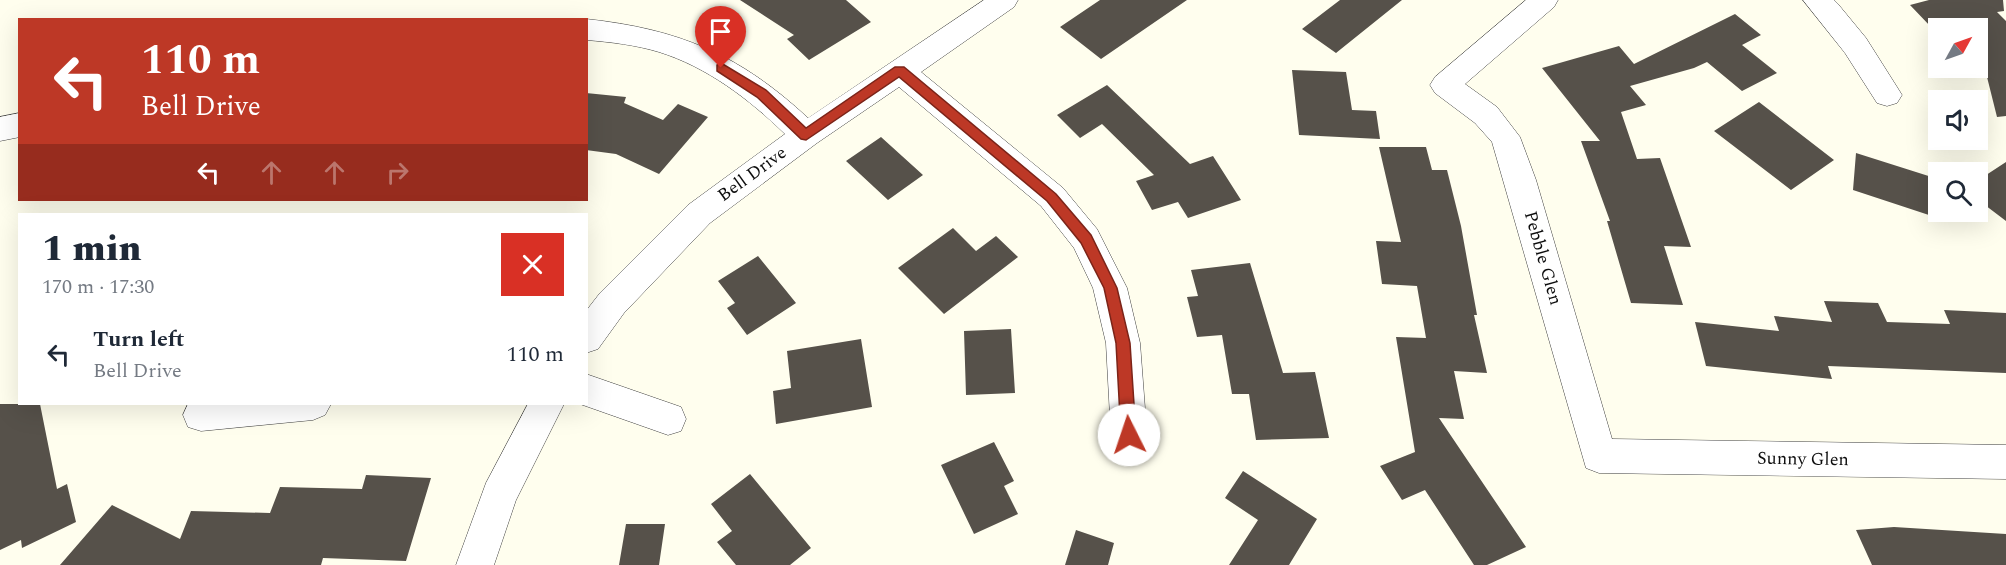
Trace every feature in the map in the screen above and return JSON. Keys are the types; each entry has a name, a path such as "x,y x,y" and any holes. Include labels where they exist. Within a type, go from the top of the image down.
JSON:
{"street":[{"name":"Bell Drive","path":"588,335 612,303 699,214 806,135 1004,0"},
{"name":"Pebble Glen","path":"1544,0 1445,85 1486,115 1505,137 1520,180 1599,456"},
{"path":"1817,0 1858,45 1887,95"},
{"path":"588,29 638,36 664,43 707,60 749,84 806,135"},
{"path":"900,71 1052,197 1086,239 1110,288 1123,343 1129,435"},
{"path":"0,129 18,125"},
{"path":"588,391 668,419"},
{"path":"201,415 303,405"},
{"path":"475,565 499,495 545,405"},
{"name":"Sunny Glen","path":"1599,456 2006,462"}],"building":[{"path":"740,0 846,0 871,22 809,60 787,39 794,35"},
{"path":"1100,0 1187,0 1101,59 1060,27"},
{"path":"1340,0 1402,0 1336,53 1302,29"},
{"path":"1929,0 2003,0 2004,11 1997,12 2006,21 2006,116 1997,117 1987,78 1988,18 1928,18 1928,24 1910,5"},
{"path":"1735,14 1761,35 1742,45 1777,73 1742,91 1707,62 1694,68 1630,86 1646,105 1621,112 1637,159 1660,158 1691,247 1664,246 1683,305 1631,303 1607,221 1610,221 1581,141 1600,141 1542,68 1619,46 1634,64"},
{"path":"1292,70 1346,72 1352,110 1376,111 1380,139 1299,135"},
{"path":"1107,85 1190,164 1213,156 1241,200 1188,218 1178,202 1152,210 1136,181 1154,175 1102,124 1080,138 1057,115"},
{"path":"588,93 626,97 624,103 663,120 678,104 708,117 659,174 616,154 588,150"},
{"path":"1759,102 1834,160 1791,190 1714,131"},
{"path":"881,137 923,175 888,200 846,161"},
{"path":"1379,147 1426,147 1432,170 1447,170 1461,226 1477,315 1474,315 1487,373 1454,371 1464,419 1439,418 1526,547 1487,565 1474,565 1425,490 1402,500 1380,466 1415,452 1396,337 1426,338 1417,286 1382,284 1376,241 1401,242"},
{"path":"1856,153 1928,176 1928,215 1853,190"},
{"path":"2006,162 2006,221 1988,207 1988,174"},
{"path":"953,228 976,251 996,236 1018,257 944,314 898,268"},
{"path":"758,256 796,303 747,335 727,308 735,303 718,281"},
{"path":"1250,263 1283,373 1315,372 1329,438 1256,440 1249,394 1232,394 1222,335 1197,337 1187,297 1198,296 1191,270"},
{"path":"1824,301 1878,303 1887,322 1950,324 1944,310 2006,313 2006,373 1828,366 1832,379 1706,366 1695,322 1779,331 1774,316 1832,322"},
{"path":"1011,329 1015,393 966,395 964,331"},
{"path":"861,339 872,407 776,424 773,391 791,388 787,351"},
{"path":"0,404 40,405 57,489 67,484 76,522 22,548 21,540 0,550"},
{"path":"994,442 1014,481 1004,486 1018,514 974,534 941,465"},
{"path":"1243,471 1317,519 1289,565 1229,565 1258,520 1225,498"},
{"path":"750,474 811,548 790,565 736,565 717,542 732,531 711,504"},
{"path":"366,475 431,478 406,561 323,558 321,565 60,565 112,505 180,539 191,511 270,513 280,487 362,489"},
{"path":"626,524 665,524 659,565 619,565"},
{"path":"1894,527 2006,534 2006,565 1872,565 1856,530"},
{"path":"1076,530 1114,543 1108,565 1065,565"}],"route":[{"path":"721,68 762,94 806,135 900,71 1052,197 1086,239 1110,288 1123,343 1129,435"}]}
